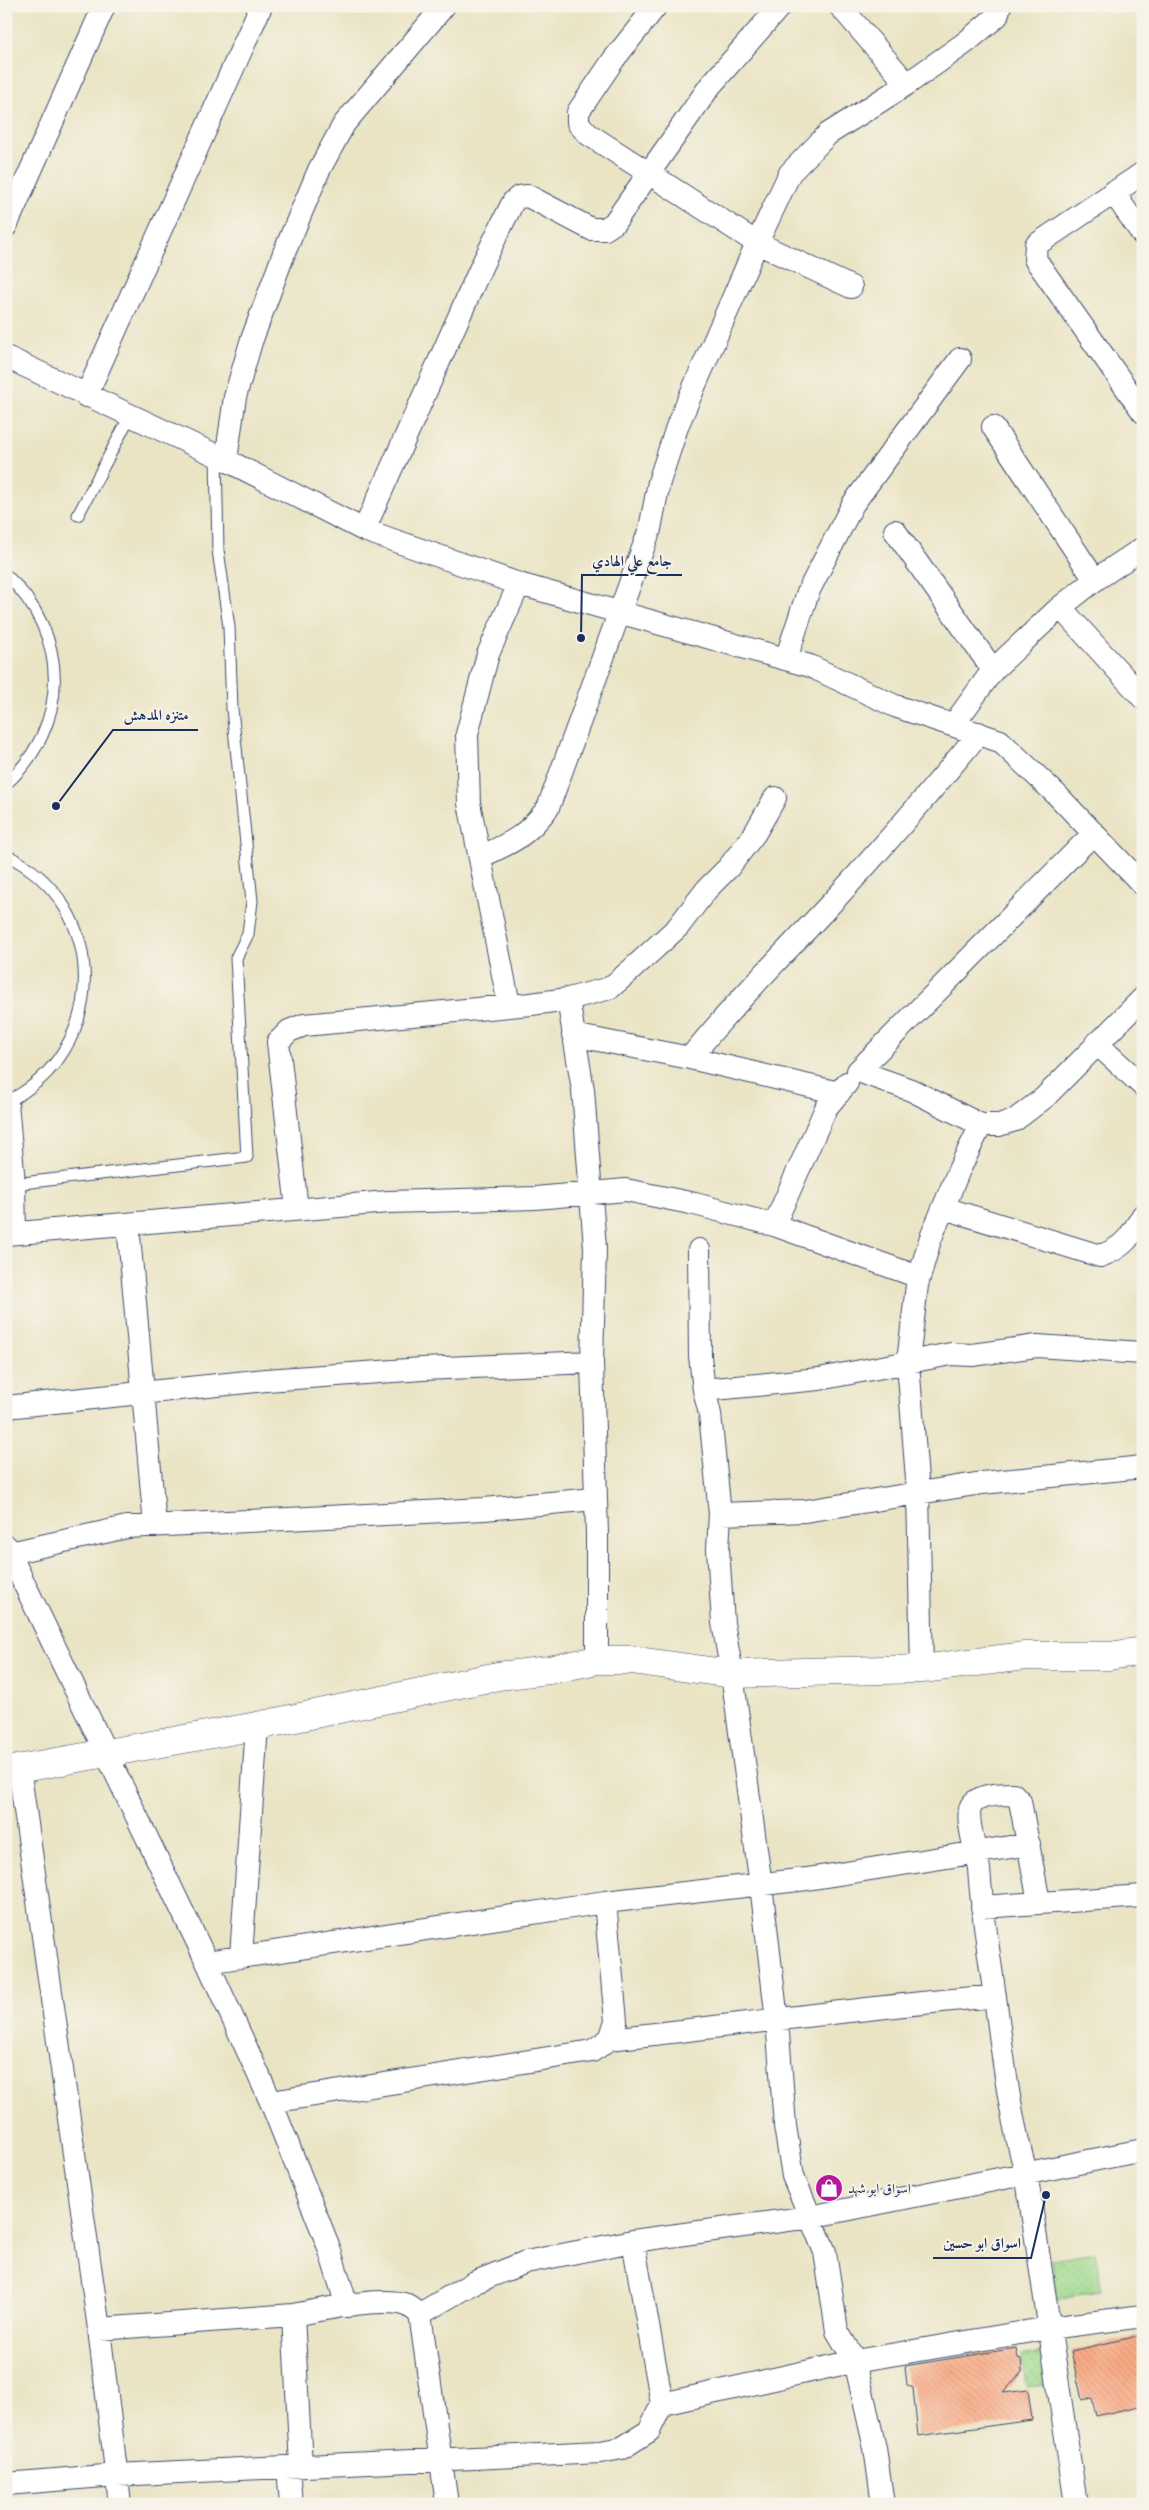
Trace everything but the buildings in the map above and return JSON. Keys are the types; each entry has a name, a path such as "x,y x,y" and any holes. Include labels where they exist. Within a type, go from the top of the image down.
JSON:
{"street":[{"path":"6,226 104,6"},
{"path":"86,396 262,6"},
{"path":"221,459 235,397 251,342 284,253 319,170 344,124 444,6"},
{"path":"656,6 614,59 578,112 578,123 588,134 757,243 851,287"},
{"path":"364,530 482,265 513,202 519,197 528,196 591,229 605,229 614,222 710,86 780,6"},
{"path":"840,6 907,84"},
{"path":"480,857 514,841 531,829 548,808 650,529 659,482 678,424 757,243 790,173 814,146 828,134 907,84 978,32 997,16 1000,6"},
{"path":"1143,173 1036,244 1035,259 1143,412"},
{"path":"1113,192 1143,234"},
{"path":"786,658 808,592 853,504 960,359"},
{"path":"7,360 221,459 364,530 519,584 620,614 786,658 810,666 895,706 954,724 1000,741 1057,794 1143,885"},
{"path":"993,427 1094,580"},
{"path":"895,530 993,670"},
{"path":"954,724 993,670 1094,580 1143,548"},
{"path":"509,1005 469,803 467,734 488,654 519,584"},
{"path":"1061,608 1143,698"},
{"path":"690,1058 757,980 836,898 922,803 979,733"},
{"path":"297,1209 278,1042 289,1031 304,1025 568,998 610,988 678,927 702,895 755,833 775,798"},
{"path":"774,1226 826,1108 858,1070 1094,833"},
{"path":"568,998 583,1090 595,1248 592,1362 597,1660"},
{"path":"858,1070 911,1090 981,1125 999,1125 1015,1120 1044,1098 1096,1043 1143,998"},
{"path":"573,1035 690,1058 839,1093"},
{"path":"1096,1043 1143,1086"},
{"path":"7,1102 14,1184 10,1234 388,1202 535,1198 626,1190 695,1204 774,1226 919,1277"},
{"path":"922,1669 918,1493 908,1362 919,1277 930,1240 959,1170 981,1125"},
{"path":"944,1208 1100,1256 1117,1250 1127,1240 1143,1214"},
{"path":"128,1224 141,1392 155,1526"},
{"path":"699,1250 700,1356 704,1390 710,1414 720,1514 718,1549 723,1624 732,1674 761,1884 778,2020 788,2143 794,2176 825,2252 837,2331 855,2361 875,2448 883,2504"},
{"path":"704,1390 819,1379 951,1354 972,1355 1037,1346 1142,1353"},
{"path":"6,1407 141,1392 334,1375 592,1362"},
{"path":"720,1514 805,1512 982,1483 1143,1467"},
{"path":"347,2306 328,2245 271,2102 207,1962 8,1550 127,1527 484,1509 595,1499"},
{"path":"120,2504 99,2329 12,1770 257,1726 498,1676 549,1670 597,1660 631,1660 732,1674 922,1669 1025,1656 1109,1656 1143,1650"},
{"path":"241,1956 257,1726"},
{"path":"1039,1902 1020,1801 1013,1794 979,1798 971,1806 968,1816 977,1854 982,1907 1014,2130 1026,2172 1076,2504"},
{"path":"207,1962 605,1902 761,1884 977,1854 1029,1844"},
{"path":"982,1907 1143,1896"},
{"path":"605,1902 616,2022 610,2039"},
{"path":"271,2102 592,2050 610,2039 778,2020 862,2008 994,1996"},
{"path":"420,2314 473,2282 526,2262 633,2241 810,2217 1026,2172 1143,2150"},
{"path":"6,2484 116,2475 600,2452 622,2448 649,2431 662,2404 633,2241"},
{"path":"99,2329 293,2315 347,2306 387,2302 407,2305 420,2314 447,2504"},
{"path":"291,2504 294,2467 293,2315"},
{"path":"662,2404 855,2361 1049,2328 1143,2316"}],"lane":[{"path":"78,515 130,416"},
{"path":"14,1184 247,1157 236,958 248,934 252,901 232,709 229,627 218,550 221,459"},
{"path":"6,575 32,603 42,621 49,640 55,680 49,720 41,740 31,757 6,784"},
{"path":"6,855 34,872 62,902 80,939 85,979 79,1019 61,1056 33,1086 7,1102"}],"green space":[{"path":"1095,2252 1102,2289 1058,2300 1052,2259"},
{"path":"1043,2354 1045,2385 1026,2387 1022,2355"}],"place":[{"name":"جامع علي الهادي","path":"581,638"},
{"name":"متنزه المدهش","path":"56,806"},
{"name":"اسواق ابو شهد","path":"829,2188"},
{"name":"اسواق ابو حسين","path":"1046,2195"}]}
